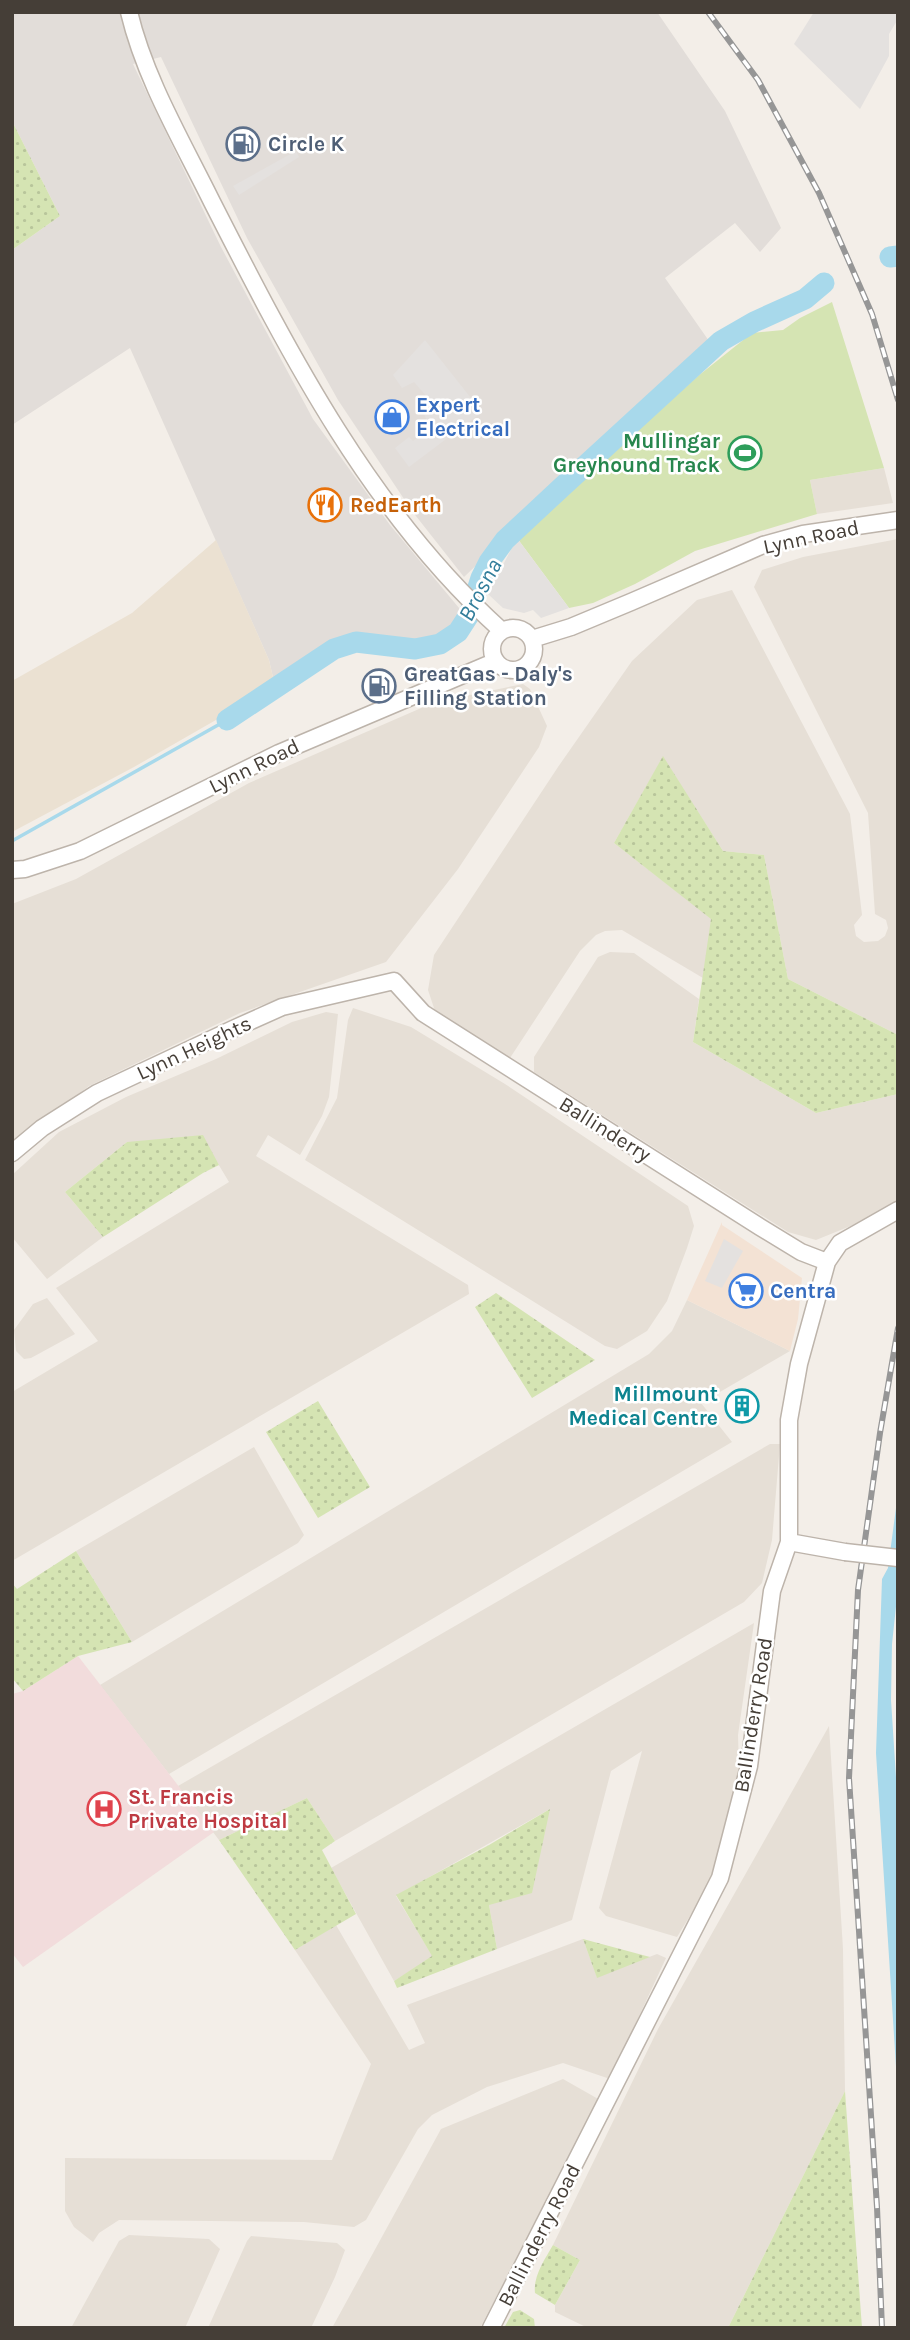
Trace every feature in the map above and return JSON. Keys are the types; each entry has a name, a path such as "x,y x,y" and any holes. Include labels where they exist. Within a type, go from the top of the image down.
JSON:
{"street":[{"path":"129,12 162,101 262,301 326,414 411,537 466,599 502,631"},
{"name":"Lynn Road","path":"532,639 598,616 763,545 803,534 898,520"},
{"path":"522,630 532,639 534,653 527,666 507,669 496,661 492,648 502,631 522,630"},
{"name":"Lynn Road","path":"12,870 25,869 80,851 279,753 496,661"},
{"name":"Lynn Heights","path":"12,1153 42,1128 97,1093 233,1029 282,1007 394,981"},
{"name":"Ballinderry","path":"394,981 424,1013 477,1049 801,1252 827,1262"},
{"path":"827,1262 840,1244 898,1210"},
{"name":"Ballinderry Road","path":"491,2328 720,1878 750,1766 772,1591 789,1542 789,1420 799,1364 827,1262"},
{"path":"789,1542 898,1558"}],"shaded area":[{"path":"12,12 657,12 725,111 781,228 760,252 735,223 665,278 709,341 464,577 412,511 338,400 247,238 161,57 133,64 221,247 313,419 390,525 464,614 455,631 424,646 334,646 275,686 269,660 130,348 12,425 12,250 60,216 12,121"},
{"path":"814,12 898,12 898,19 889,34 889,56 860,109 794,44"},
{"path":"296,151 299,157 239,195 233,186"},
{"path":"425,340 482,412 409,467 395,448 409,437 413,441 429,428 418,407 428,398 414,382 402,388 393,375"},
{"path":"884,468 893,503 817,514 810,480"},
{"path":"517,538 569,608 541,618 533,610 524,613 503,608 488,594"},
{"path":"898,539 898,1035 788,979 764,855 723,851 663,757 614,843 712,919 703,978 622,930 605,931 596,935 580,951 510,1058 499,1057 435,1011 428,990 434,955 558,767 632,661 697,600 732,590 850,814 862,915 854,925 856,936 864,942 878,941 885,936 888,928 886,920 875,914 868,813 754,587 762,570 803,557"},
{"path":"216,540 269,660 275,686 134,767 12,832 12,681 132,613"},
{"path":"523,684 530,689 547,726 539,747 458,869 386,962 240,1013 89,1086 12,1145 12,904 76,879 249,783 435,702"},
{"path":"610,952 634,953 699,999 693,1042 816,1113 898,1094 898,1201 885,1212 816,1240 788,1232 534,1072 534,1057 598,957"},
{"path":"353,1008 411,1027 505,1084 688,1206 694,1226 687,1248 667,1301 647,1331 617,1349 605,1346 305,1160 337,1098 348,1020"},
{"path":"326,1012 338,1014 329,1097 322,1116 300,1155 268,1135 256,1156 468,1285 469,1294 12,1561 12,1392 98,1341 56,1288 229,1182 217,1162 127,1142 65,1192 103,1237 47,1279 12,1237 12,1175 59,1132 126,1097 216,1059 292,1022"},
{"path":"722,1222 722,1225 802,1278 798,1319 790,1351 687,1300"},
{"path":"724,1239 743,1251 722,1288 705,1281"},
{"path":"47,1298 75,1334 31,1358 24,1359 16,1351 14,1330 33,1304"},
{"path":"687,1300 790,1351 701,1403 732,1442 169,1774 100,1685 649,1354 672,1331"},
{"path":"770,1444 780,1444 772,1540 762,1583 744,1602 335,1841 307,1798 219,1840 178,1786"},
{"path":"254,1447 304,1535 298,1543 132,1642 76,1551"},
{"path":"754,1623 738,1735 739,1767 719,1852 706,1890 677,1937 606,1916 599,1908 642,1751 611,1771 572,1920 497,1949 489,1905 550,1809 396,1896 433,1957 394,1981 331,1868"},
{"name":"St. Francis Private Hospital","path":"78,1656 214,1832 23,1967 12,1953 12,1694 23,1691"},
{"path":"829,1726 843,1949 845,2091 728,2328 588,2328 555,2312 555,2305 580,2260 553,2245 658,2029"},
{"path":"336,1925 409,2050 425,2043 407,2005 583,1939 597,1977 657,1954 666,1958 610,2079 563,2063 487,2087 432,2115 418,2129 366,2220 354,2227 304,2222 119,2220 99,2233 93,2242 74,2227 65,2211 65,2158 332,2160 371,2064 295,1950"},
{"path":"563,2079 600,2100 480,2328 332,2328 441,2129"},
{"path":"129,2235 209,2239 220,2249 185,2328 71,2328 119,2241"},
{"path":"251,2236 337,2243 345,2250 311,2328 208,2328"}],"green space":[{"path":"12,121 60,216 12,250"},
{"name":"Mullingar Greyhound Track","path":"832,302 884,468 810,480 817,514 695,551 635,584 593,603 569,608 517,538 698,376 752,333 783,330"},
{"path":"663,756 723,851 764,855 788,979 898,1035 898,1094 816,1113 693,1042 711,919 614,843"},
{"path":"203,1135 219,1165 103,1237 65,1192 127,1142"},
{"path":"496,1293 595,1360 532,1398 475,1307"},
{"path":"318,1401 370,1487 318,1518 266,1432"},
{"path":"76,1551 132,1642 78,1656 23,1691 12,1678 12,1583 17,1589"},
{"path":"307,1798 335,1841 322,1850 356,1914 295,1950 219,1840"},
{"path":"550,1809 532,1893 489,1905 497,1949 397,1988 394,1981 432,1956 396,1895"},
{"path":"583,1939 650,1957 597,1978"},
{"path":"845,2091 862,2328 728,2328"},
{"path":"553,2245 580,2260 555,2305 535,2293 538,2274"},
{"path":"520,2310 534,2319 535,2328 504,2328 513,2312"}],"water":[{"path":"898,1493 898,1588 892,1644 891,1700 898,1808 898,2098 876,1753 882,1579 888,1568"}],"waterway":[{"name":"Brosna","path":"890,257 898,256"},
{"name":"Brosna","path":"227,720 334,649 356,642 415,649 440,644 458,632 469,615 489,562 505,540 721,341 754,322 805,299 824,283"},
{"name":"Brosna","path":"12,841 227,720"}],"railway":[{"path":"708,12 758,80 819,193 872,314 898,400"},
{"path":"882,2328 877,2207 849,1778 858,1590 898,1328"}],"place":[{"name":"Circle K","path":"243,144"},
{"name":"Expert Electrical","path":"392,417"},
{"name":"Mullingar Greyhound Track","path":"745,453"},
{"name":"RedEarth","path":"325,505"},
{"name":"GreatGas - Daly's Filling Station","path":"379,686"},
{"name":"Centra","path":"746,1291"},
{"name":"Millmount Medical Centre","path":"742,1406"},
{"name":"St. Francis Private Hospital","path":"104,1809"}]}
